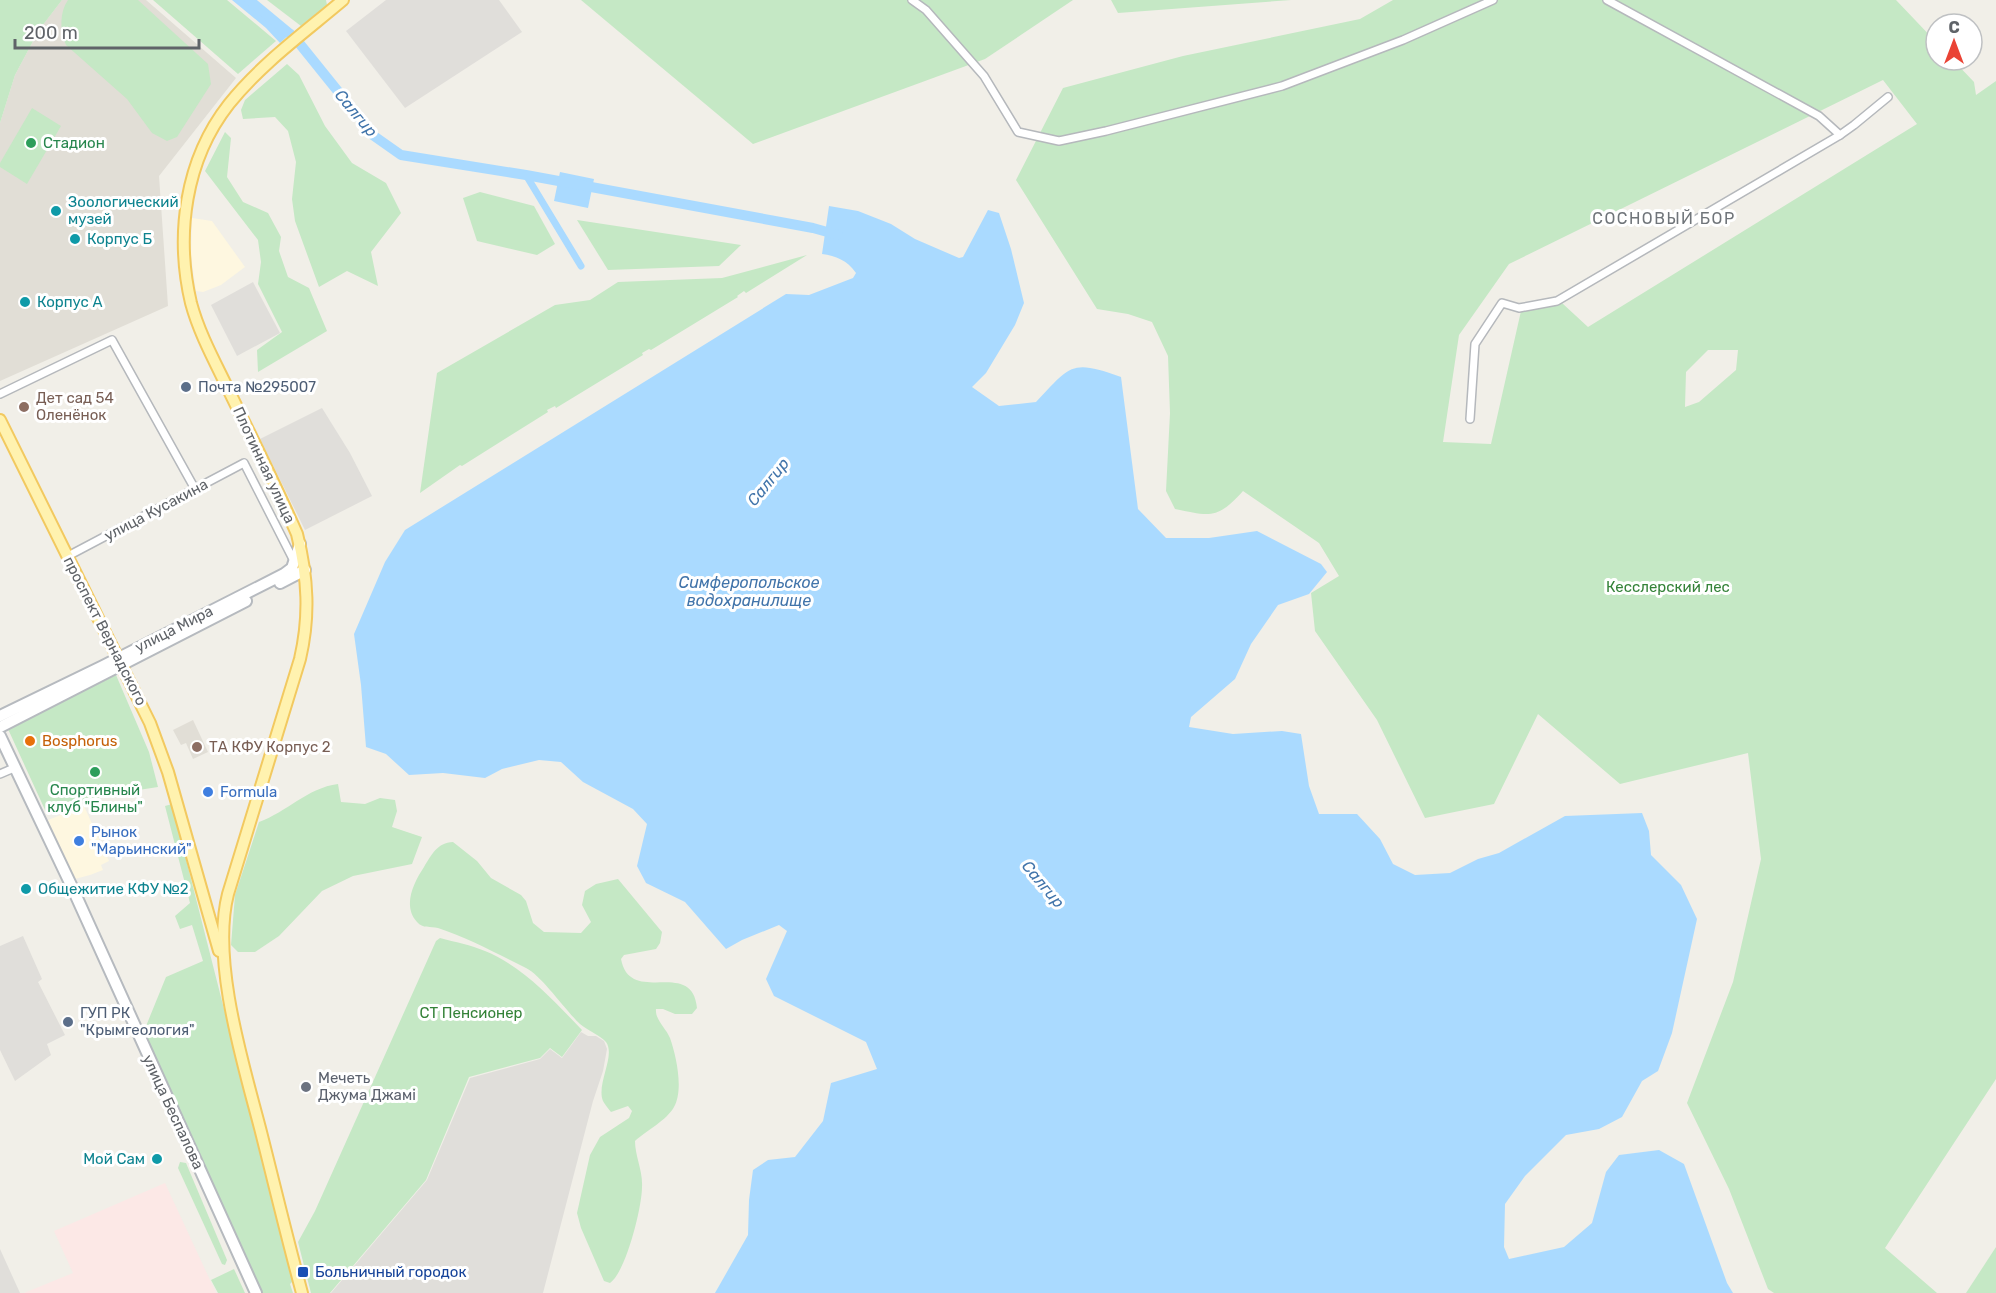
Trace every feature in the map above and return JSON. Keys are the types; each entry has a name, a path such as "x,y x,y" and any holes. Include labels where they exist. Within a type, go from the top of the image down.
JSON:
{"main road":[{"name":"Плотинная улица","path":"305,570 300,544 279,494 210,351 192,305 187,282 184,224 197,161 228,106 245,85 339,1"},
{"name":"проспект Вернадского","path":"0,420 141,703 158,743 226,975"},
{"path":"294,562 300,544"},
{"name":"улица Мира","path":"0,727 283,574 292,568 294,562"},
{"path":"211,941 238,841 292,669 301,632 305,570"},
{"path":"302,1293 235,1027 226,975 223,939 225,905 300,659 308,613 305,570"},
{"name":"улица Мира","path":"0,716 120,662 305,570"},
{"name":"улица Беспалова","path":"0,736 72,887 256,1293"},
{"name":"проспект Вернадского","path":"190,851 211,941 235,1027"}],"street":[{"path":"912,0 926,10 984,76 1018,132 1059,141 1282,86 1403,40 1493,0"},
{"path":"1607,0 1819,116 1840,135"},
{"path":"1470,418 1475,344 1503,303 1519,308 1557,301 1840,135 1888,97"},
{"path":"0,394 112,340 195,489"},
{"name":"улица Кусакина","path":"68,556 244,463"},
{"name":"Плотинная улица","path":"244,463 294,562"},
{"path":"0,774 15,768"}],"shaded area":[{"path":"62,0 146,0 236,78 159,176 168,306 0,381 0,123 15,75 39,30"},
{"path":"386,0 499,0 522,32 405,108 346,31"},
{"path":"192,218 212,221 245,267 221,285 203,292 196,291 191,256"},
{"path":"253,282 280,333 237,356 211,305"},
{"path":"322,408 350,453 372,496 305,530 260,439"},
{"path":"193,720 208,752 193,759 186,743 181,745 173,730"},
{"name":"Рынок \"Марьинский\"","path":"84,806 109,861 101,865 103,870 75,879 48,820"},
{"path":"23,936 42,979 38,982 65,1035 47,1044 51,1055 15,1081 0,1050 0,946"},
{"path":"581,1032 604,1041 607,1049 543,1293 331,1293 427,1180 470,1078 540,1059 550,1049 562,1058"},
{"path":"165,1183 216,1293 24,1293 73,1273 54,1231"},
{"path":"0,1249 20,1293 0,1293"}],"green space":[{"path":"0,0 62,0 39,30 15,75 0,123"},
{"path":"68,0 138,0 208,64 211,84 177,137 167,141 152,133 127,99 66,45 61,22"},
{"path":"153,0 227,0 276,41 238,74"},
{"path":"267,0 326,0 327,5 301,26"},
{"path":"581,0 1073,0 985,59 753,144"},
{"path":"1111,0 1291,0 1118,13"},
{"name":"Кесслерский лес","path":"1393,0 1896,0 1924,29 1924,72 1964,72 1974,82 1976,95 1996,81 1996,1079 1885,1248 1937,1293 1774,1293 1768,1289 1729,1189 1687,1103 1733,982 1761,859 1748,753 1620,784 1538,714 1494,804 1425,818 1377,720 1315,631 1311,593 1339,576 1319,543 1243,491 1226,507 1212,514 1175,509 1166,491 1170,413 1168,356 1152,322 1128,314 1097,309 1016,180 1063,88 1183,56 1360,19","holes":["1883,80 1917,124 1588,327 1562,303 1521,311 1491,444 1443,442 1459,335 1509,264","1708,350 1738,350 1736,370 1699,402 1685,407 1686,372"]},
{"path":"287,64 299,75 325,126 352,163 386,183 401,213 371,252 378,286 347,271 319,287 295,221 292,199 296,162 288,131 275,117 243,119 241,110 245,100"},
{"name":"Стадион","path":"32,108 61,126 27,184 0,167 0,163"},
{"path":"225,132 231,138 227,177 243,202 268,213 281,237 279,251 288,277 309,288 327,331 258,372 257,350 282,332 258,284 261,262 258,240 205,171"},
{"path":"480,192 534,206 555,244 537,255 477,241 463,198"},
{"path":"577,220 741,245 719,266 608,270"},
{"path":"807,255 746,293 744,291 738,297 651,350 642,353 643,355 556,408 555,406 547,410 548,412 462,466 460,465 420,493 437,373 555,305 590,300 618,282 722,278"},
{"path":"116,675 149,752 158,787 119,793 46,812 8,729"},
{"path":"338,784 341,802 365,804 380,798 395,800 397,811 392,827 422,837 412,864 353,876 322,891 279,936 255,952 238,952 231,945 235,895 259,822 317,790"},
{"path":"172,804 293,1281 290,1284 293,1293 261,1293 144,1031 166,977 203,961 192,925 180,929 175,916 190,903 165,806"},
{"path":"453,842 477,861 491,878 521,895 526,901 533,923 544,932 581,933 591,922 582,905 585,891 596,884 618,879 662,932 656,949 624,955 621,959 627,973 636,980 684,986 693,993 697,1008 692,1014 675,1014 656,1009 657,1017 668,1034 677,1063 679,1082 677,1100 671,1112 635,1141 642,1181 639,1209 622,1266 610,1283 604,1281 581,1228 577,1213 590,1155 600,1137 629,1118 632,1111 628,1106 611,1112 603,1101 602,1087 609,1055 606,1042 580,1024 539,978 526,968 472,941 438,928 422,926 413,916 410,909 411,894 420,873 436,850 443,844"},
{"name":"СТ Пенсионер","path":"440,938 480,949 513,966 537,985 582,1030 562,1057 550,1048 540,1058 469,1077 426,1180 330,1293 311,1293 298,1242 315,1211 436,941"},
{"path":"180,1162 186,1163 227,1260 225,1265 222,1264 178,1168"},
{"path":"1996,1247 1996,1293 1966,1293"},
{"path":"234,1269 245,1293 218,1293 211,1280"}],"water":[{"path":"232,0 249,0 268,20 280,27 294,30 280,43 266,28"},
{"path":"560,172 594,179 588,208 554,201"},
{"name":"Симферопольское водохранилище","path":"829,206 858,211 891,224 915,239 959,258 963,257 988,210 999,213 1011,249 1024,303 1015,325 986,373 972,387 999,406 1036,402 1065,373 1081,367 1121,377 1138,509 1166,538 1209,538 1257,531 1321,564 1327,572 1309,594 1278,605 1251,644 1235,679 1191,717 1189,727 1233,734 1282,731 1301,734 1309,786 1319,814 1357,814 1380,839 1393,864 1415,875 1450,873 1478,859 1499,853 1565,816 1642,813 1649,831 1651,855 1681,885 1697,919 1672,1033 1658,1071 1642,1081 1622,1117 1599,1129 1566,1135 1525,1176 1505,1204 1504,1247 1509,1259 1564,1247 1592,1223 1606,1172 1619,1155 1659,1150 1684,1164 1727,1283 1733,1293 715,1293 748,1235 753,1170 768,1160 795,1157 823,1121 831,1083 877,1069 866,1042 774,996 766,979 787,931 779,925 726,949 685,902 646,883 637,866 647,824 633,809 583,782 561,762 539,760 502,769 485,778 443,773 409,775 386,754 366,747 354,634 385,562 405,530 786,294 809,295 853,278 856,273 845,262 837,257 822,254"}],"waterway":[{"name":"Салгир","path":"249,0 295,38 374,136 401,155 526,175 813,228 838,235"},
{"path":"526,175 581,266"}],"place":[{"name":"Стадион","path":"31,143"},
{"name":"Зоологический музей","path":"56,211"},
{"name":"Корпус Б","path":"75,239"},
{"name":"Корпус А","path":"25,302"},
{"name":"Почта №295007","path":"186,387"},
{"name":"Дет сад 54 Оленёнок","path":"24,407"},
{"name":"Bosphorus","path":"30,741"},
{"name":"ТА КФУ Корпус 2","path":"197,747"},
{"name":"Спортивный клуб \"Блины\"","path":"95,772"},
{"name":"Formula","path":"208,792"},
{"name":"Рынок \"Марьинский\"","path":"79,841"},
{"name":"Общежитие КФУ №2","path":"26,889"},
{"name":"ГУП РК \"Крымгеология\"","path":"68,1022"},
{"name":"Мечеть Джума Джамі","path":"306,1087"},
{"name":"Мой Сам","path":"157,1159"},
{"name":"Больничный городок","path":"303,1272"}],"district":[{"name":"СОСНОВЫЙ БОР","path":"1664,218"}]}
